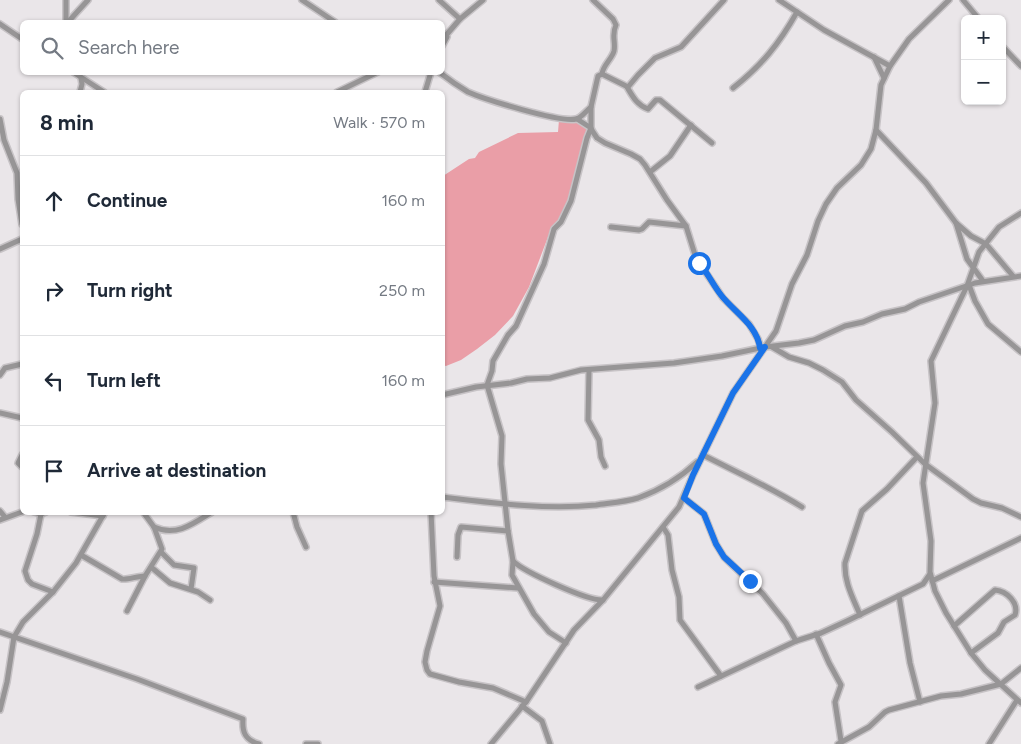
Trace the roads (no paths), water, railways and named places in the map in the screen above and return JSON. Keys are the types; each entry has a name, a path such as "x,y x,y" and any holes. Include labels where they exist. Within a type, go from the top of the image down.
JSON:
{"street":[{"path":"66,0 67,20"},
{"path":"69,20 88,0"},
{"path":"302,0 332,20"},
{"path":"438,0 460,19"},
{"path":"445,38 460,19 483,0"},
{"path":"566,643 549,632 530,610 512,575 513,561 501,464 502,436 487,385 492,372 493,361 508,335 516,326 544,264 554,230 561,222 571,201 591,128 590,107 595,83 598,76 602,74 602,70 613,52 615,23 593,0"},
{"path":"627,87 655,58 681,47 724,0"},
{"path":"779,0 824,30 890,66"},
{"path":"491,744 524,704 574,630 603,600 679,507 733,393 776,331 792,284 807,255 826,204 837,188 866,157 874,143 880,94 884,78 890,66 918,30 949,0"},
{"path":"963,0 976,15"},
{"path":"733,88 772,52 784,36 797,12"},
{"path":"0,24 20,38"},
{"path":"1006,50 1021,66"},
{"path":"874,57 884,78"},
{"path":"602,74 627,87 634,98 645,108 648,109 658,99 712,143"},
{"path":"80,75 82,84 80,90"},
{"path":"80,75 101,90"},
{"path":"341,90 372,75"},
{"path":"426,90 430,75"},
{"path":"443,75 466,91 535,113 569,120 578,119 590,107"},
{"path":"0,119 4,140 17,173 20,205"},
{"path":"578,119 591,128 597,138 640,159 686,226 696,258 723,298 749,324 763,348"},
{"path":"650,172 670,156 691,125"},
{"path":"876,130 926,183 956,223 971,236 982,240 1013,276"},
{"path":"989,744 1019,702 985,670 971,653 954,626 932,583 930,574 931,541 923,483 935,403 931,361 968,286 980,252 991,235 999,227 1021,212"},
{"path":"611,227 639,230 649,222 686,226"},
{"path":"956,223 964,254 974,271 983,281"},
{"path":"0,249 20,240"},
{"path":"445,393 527,379 550,378 589,370 674,363 814,340 845,326 905,309 919,302 983,281 1021,276"},
{"path":"968,286 988,324 1021,352"},
{"path":"771,346 789,357 809,363 823,370 842,382 856,400 917,457 977,502 1002,508 1021,517"},
{"path":"0,375 5,368 20,364"},
{"path":"589,370 588,420 599,440 601,457 606,466"},
{"path":"0,413 20,418"},
{"path":"445,497 572,507 629,500 666,485 702,457"},
{"path":"702,457 766,486 802,507"},
{"path":"860,615 846,580 845,563 860,514 917,457"},
{"path":"684,498 704,514 716,544 724,557 763,594 786,623 796,641"},
{"path":"0,511 3,518 20,513"},
{"path":"43,515 25,572 32,584 53,592"},
{"path":"0,710 8,682 14,637 28,615 53,592 81,555 103,515"},
{"path":"127,611 145,576 161,552 161,546 154,526 145,515"},
{"path":"154,526 164,531 174,531 184,528 207,515"},
{"path":"294,515 306,547"},
{"path":"431,515 434,582 440,606 427,651 427,670 430,674 493,688 524,704 542,721 550,744"},
{"path":"457,557 458,535 461,527 508,531"},
{"path":"663,527 668,535 672,570 680,597 680,620 721,676"},
{"path":"158,539 164,531"},
{"path":"698,687 796,641 860,615 923,584 932,583 1021,538"},
{"path":"161,552 174,565 194,568 191,589"},
{"path":"81,555 122,579 126,580 135,576 145,576"},
{"path":"513,561 524,569 589,598 603,600"},
{"path":"151,567 173,584 191,589 210,600"},
{"path":"923,584 930,574"},
{"path":"434,582 518,588"},
{"path":"954,626 995,590 999,590 1014,602 1016,607 1015,615 1004,622 998,633 971,653"},
{"path":"899,596 910,663 920,702"},
{"path":"0,632 136,679 243,719 242,730 246,737 259,744"},
{"path":"816,634 841,685 835,702 839,743 858,734 884,712 941,696 961,694 1001,684 1021,668"},
{"path":"306,744 318,744"}]}
